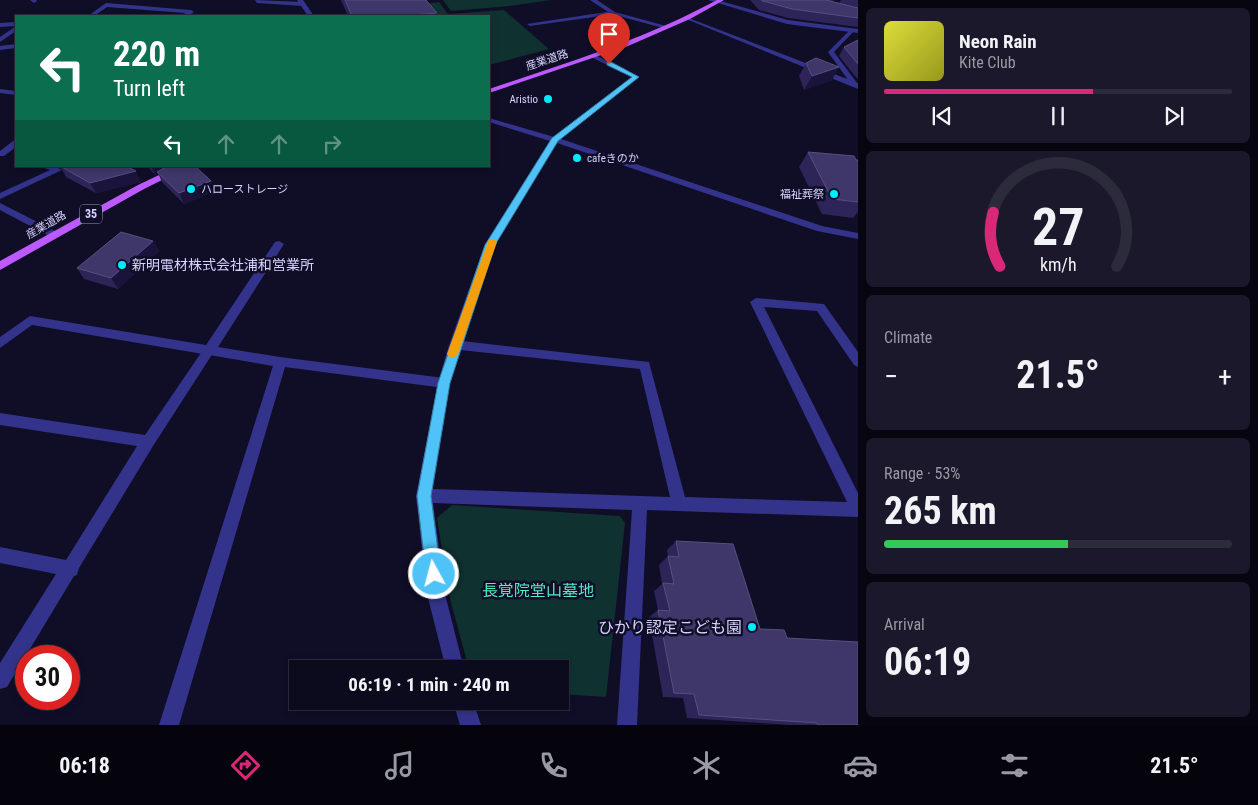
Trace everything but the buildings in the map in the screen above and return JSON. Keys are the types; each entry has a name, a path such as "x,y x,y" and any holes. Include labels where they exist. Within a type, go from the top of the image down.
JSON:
{"main road":[{"name":"産業道路","path":"490,91 595,57 688,18 716,1"},
{"name":"産業道路","path":"0,266 141,186 184,167"}],"street":[{"path":"593,0 614,13 667,27"},
{"path":"257,1 302,2 310,15"},
{"path":"716,1 787,22 855,31"},
{"path":"92,15 106,5 191,12 186,15"},
{"path":"530,24 614,13"},
{"path":"688,18 856,85"},
{"path":"0,24 15,24"},
{"path":"0,40 15,29"},
{"path":"855,31 831,52 856,85"},
{"path":"0,48 15,46"},
{"path":"453,660 436,594 424,496 444,383 455,345 490,245 555,140 636,77 595,57"},
{"path":"0,91 15,93"},
{"path":"490,120 555,140 820,229 858,236"},
{"path":"3,155 15,144"},
{"path":"0,196 58,170 47,167"},
{"path":"0,206 55,235"},
{"path":"0,680 71,569 148,442 279,244"},
{"path":"424,496 858,509 756,302 820,307 858,362"},
{"path":"0,343 30,320 280,362 444,383"},
{"path":"455,345 645,365 679,504"},
{"path":"169,725 280,362"},
{"path":"0,419 148,442"},
{"path":"627,725 640,502"},
{"path":"0,555 71,569"},
{"path":"465,710 471,725"}],"green space":[{"path":"443,0 551,0 451,11"},
{"path":"439,2 448,14 504,10 549,49 490,65 490,15 434,15 425,4"},
{"name":"長覚院堂山墓地","path":"452,505 620,516 625,523 606,697 569,695 569,660 467,660 450,599 437,518"}],"slow traffic":[{"path":"453,354 492,242"}],"place":[{"name":"Aristio","path":"548,99"},
{"name":"cafeきのか","path":"577,158"},
{"name":"ハローストレージ","path":"191,189"},
{"name":"福祉葬祭","path":"834,194"},
{"name":"新明電材株式会社浦和営業所","path":"122,265"},
{"name":"ひかり認定こども園","path":"752,627"}],"route":[{"path":"434,574 424,496 444,383 455,345 490,245 555,140 636,77 609,64"}]}
